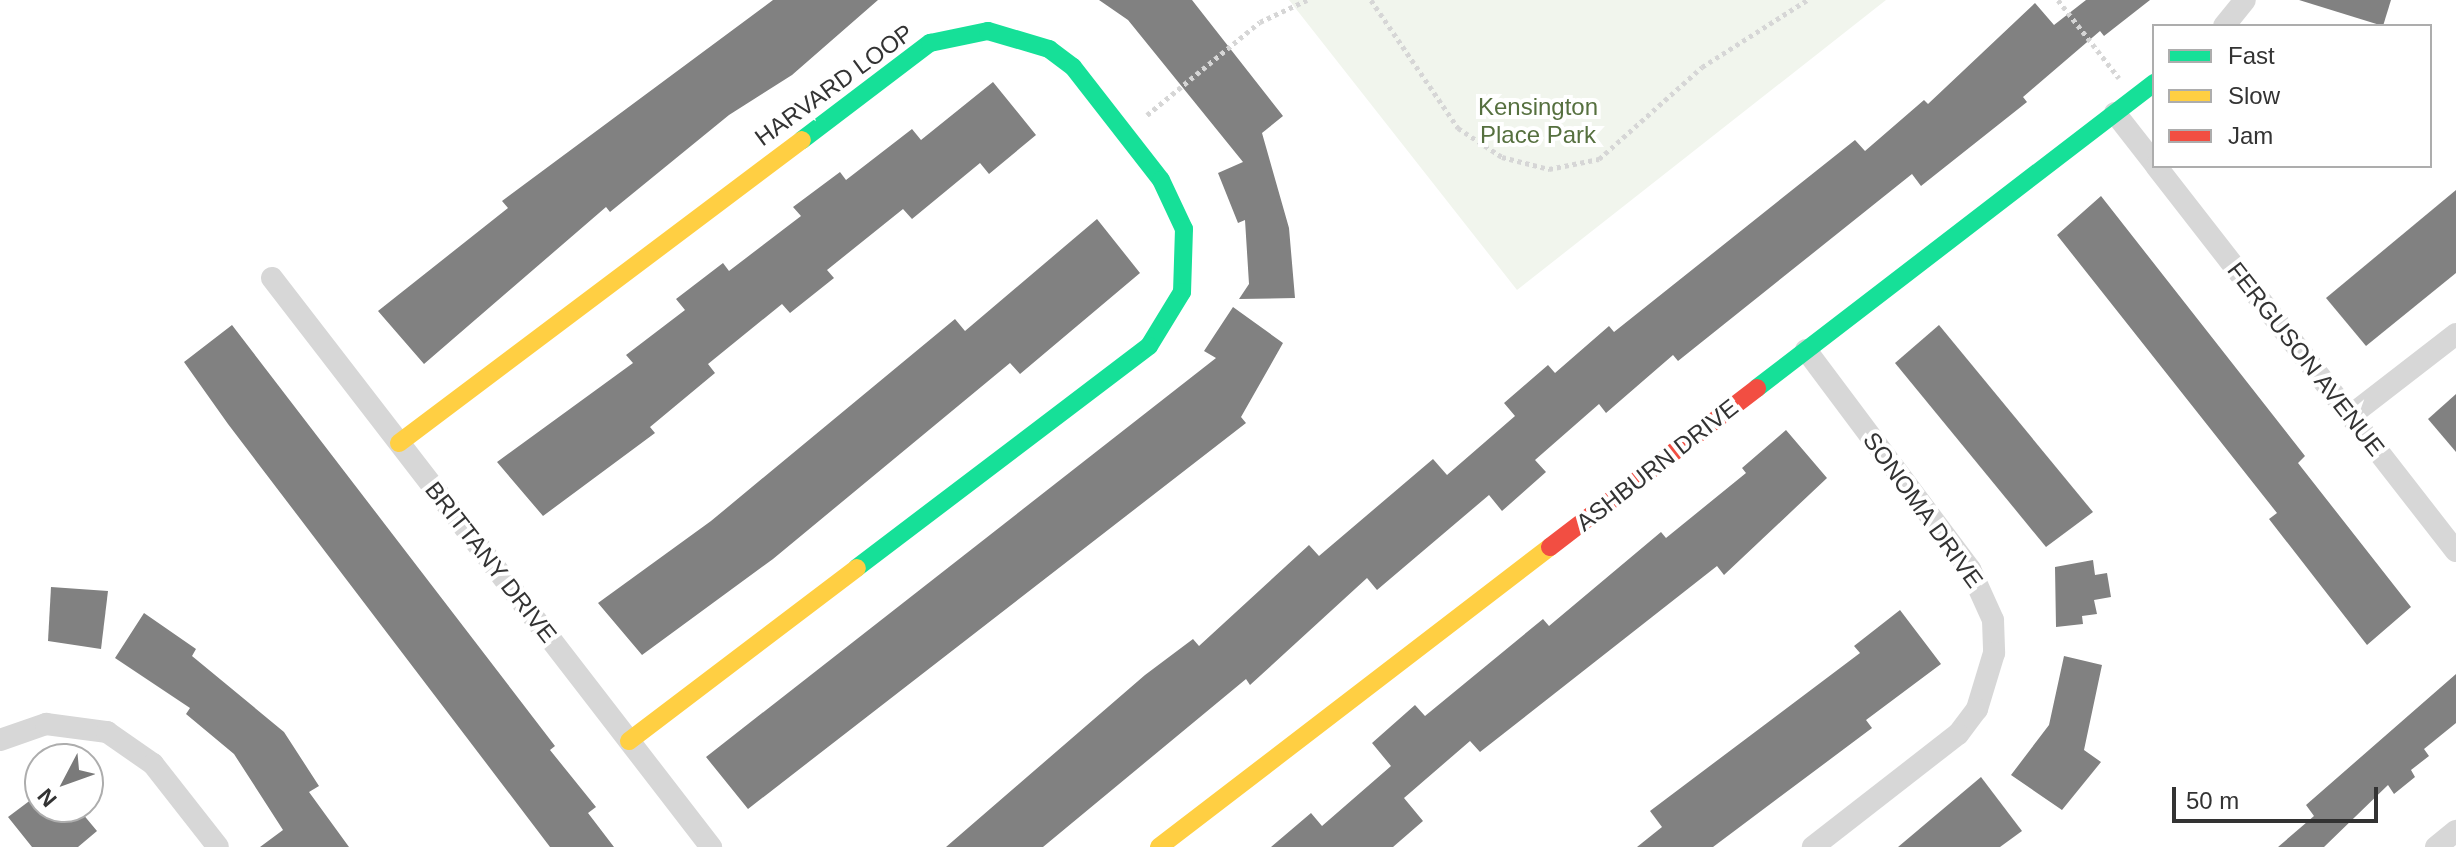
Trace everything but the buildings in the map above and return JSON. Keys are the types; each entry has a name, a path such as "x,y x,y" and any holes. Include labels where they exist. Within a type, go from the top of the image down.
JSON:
{"street":[{"path":"2226,24 2245,0"},
{"name":"HARVARD LOOP","path":"399,443 930,43 988,31 1049,49 1073,67 1125,133 1175,203 1184,229 1182,292 1149,346 629,741"},
{"name":"ASHBURN DRIVE","path":"1173,843 2152,84"},
{"name":"FERGUSON AVENUE","path":"2115,113 2152,161"},
{"name":"FERGUSON AVENUE","path":"2157,168 2456,551"},
{"name":"BRITTANY DRIVE","path":"272,278 711,847"},
{"path":"2350,416 2456,334"},
{"name":"SONOMA DRIVE","path":"1806,350 1970,569 1993,620 1994,653 1977,709 1958,734 1813,847"},
{"path":"0,740 46,724 107,732 153,764 218,847"},
{"path":"2436,847 2456,831"}],"path":[{"path":"1125,133 1260,22 1307,0"},
{"path":"1371,0 1458,128 1502,157 1549,169 1599,159 1702,67 1807,0"},
{"path":"2058,0 2135,97"}],"green space":[{"name":"Kensington Place Park","path":"1289,0 1886,0 1517,290"}],"traffic: fast":[{"path":"802,140 930,43 988,31 1049,49 1073,67 1161,180 1184,229 1182,292 1149,346 857,568"},
{"path":"1757,388 2152,85"}],"traffic: slow":[{"path":"399,443 802,140"},
{"path":"1159,847 1550,547"},
{"path":"629,741 857,568"}],"traffic: jam":[{"path":"1550,547 1757,388"}]}
